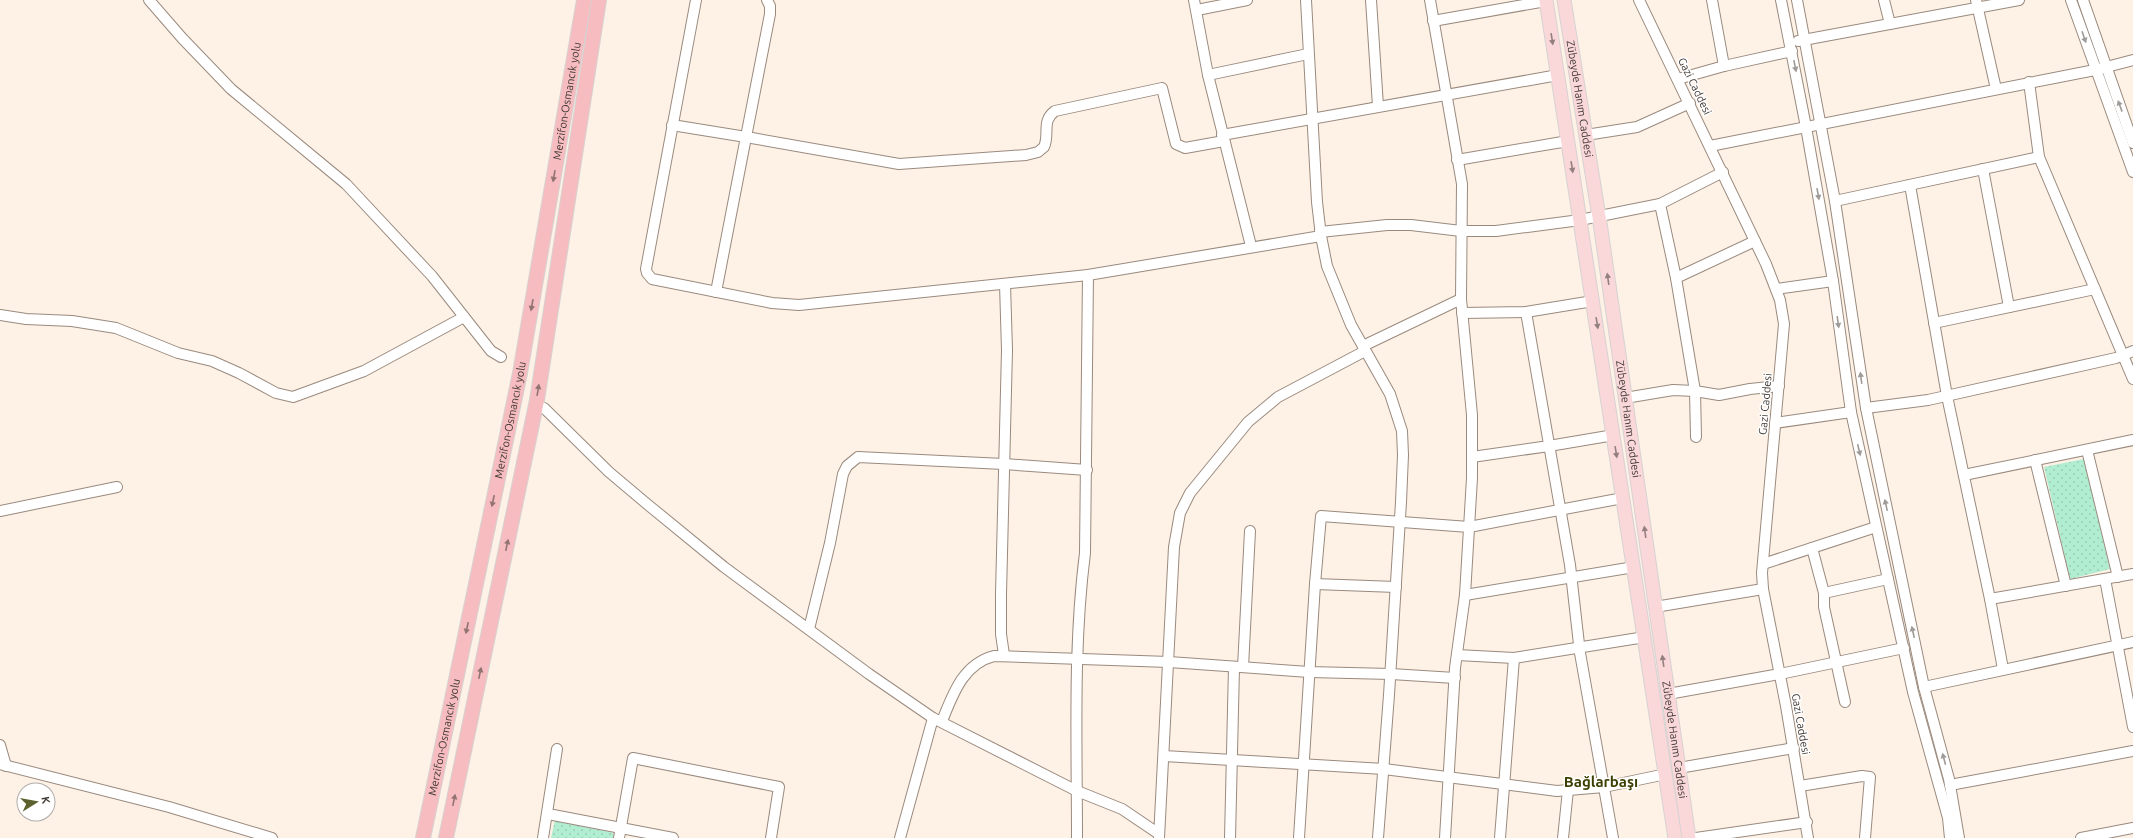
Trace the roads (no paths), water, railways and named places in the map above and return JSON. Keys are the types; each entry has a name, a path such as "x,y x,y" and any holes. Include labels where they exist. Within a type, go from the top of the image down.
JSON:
{"highway":[{"name":"Merzifon-Osmancık yolu","path":"423,838 520,373 584,0"},
{"name":"Merzifon-Osmancık yolu","path":"446,838 537,400 599,0"}],"main road":[{"name":"Zübeyde Hanım Caddesi","path":"1564,0 1599,215 1689,838"},
{"path":"1546,1 1624,498 1675,838"}],"street":[{"path":"149,0 226,85 346,184 419,261 491,351 501,357"},
{"path":"696,0 646,273 652,279 772,303 799,305 1088,275 1321,234 1387,225 1411,225 1462,232 1496,230 1580,220 1660,204 1723,172"},
{"path":"716,292 770,14 770,6 766,0"},
{"path":"1247,0 1195,5 1208,75 1251,246"},
{"path":"1306,0 1312,118 1321,234 1330,273 1351,325 1390,394 1402,431 1403,455 1400,522 1391,674 1378,838"},
{"path":"1371,0 1378,106"},
{"path":"1430,0 1462,184 1461,299 1472,415 1472,457 1465,595 1455,678 1445,838"},
{"name":"Gazi Caddesi","path":"1639,0 1690,103 1755,241 1776,289 1784,324 1763,564 1763,589 1794,748 1807,822 1808,838"},
{"path":"1712,0 1724,66"},
{"path":"1781,0 1806,127 1832,281 1851,412 1913,692 1948,818 1950,838"},
{"path":"1797,0 1835,201 1866,408 1924,687 1950,785 1959,838"},
{"path":"1884,0 1890,24"},
{"path":"1678,79 1791,46 1805,40 1890,24 1977,4 2019,0"},
{"path":"2071,0 2133,172"},
{"path":"2083,0 2133,143"},
{"path":"1433,20 1546,1"},
{"path":"1977,4 1996,89"},
{"path":"1208,75 1308,54"},
{"path":"1710,146 2106,68 2133,60"},
{"path":"672,125 899,164 1026,156 1038,152 1044,147 1046,124 1049,116 1055,111 1162,88 1176,144 1184,148 1312,118 1558,75"},
{"path":"2030,82 2039,157 2133,379"},
{"path":"1586,135 1637,127 1690,103"},
{"path":"1458,160 1568,141"},
{"path":"1835,201 2039,157"},
{"path":"1983,169 2010,307"},
{"path":"1910,185 1947,396 1990,599 2003,669"},
{"path":"1660,204 1676,278 1696,391 1696,437"},
{"path":"1676,278 1755,241"},
{"path":"1077,838 1076,659 1080,594 1086,553 1088,275"},
{"path":"1776,289 1832,281"},
{"path":"1004,655 1001,594 1007,350 1005,284"},
{"path":"1934,322 2095,289"},
{"path":"1159,836 1175,536 1180,513 1190,493 1248,422 1267,404 1364,349 1461,299"},
{"path":"1462,313 1526,312 1593,301"},
{"path":"1526,312 1560,511 1579,649 1613,838"},
{"path":"0,315 26,319 72,321 116,328 178,352 212,361 239,372 276,393 293,398 364,371 464,317"},
{"path":"1866,408 1947,396 2123,355 2133,350"},
{"path":"1626,398 1673,390 1696,391 1719,395 1750,389 1779,386"},
{"path":"544,408 609,472 647,504 724,567 869,674 938,720 1077,791 1122,809 1159,836"},
{"path":"1776,423 1851,412"},
{"path":"1472,457 1614,435"},
{"path":"1964,475 2133,440"},
{"path":"2087,450 2118,577"},
{"path":"809,629 830,543 843,474 852,461 858,457 1004,464 1087,470"},
{"path":"2035,460 2066,586"},
{"path":"0,511 117,487"},
{"path":"1299,838 1315,584 1321,516 1469,527 1624,498"},
{"path":"1763,564 1876,526"},
{"path":"1230,838 1239,667 1250,531"},
{"path":"1812,548 1824,593 1824,607 1845,702"},
{"path":"1465,595 1570,579 1634,567"},
{"path":"1990,599 2133,574"},
{"path":"1824,593 1888,579"},
{"path":"2105,579 2116,646 2133,727"},
{"path":"1315,584 1396,587"},
{"path":"1656,607 1763,589"},
{"path":"1457,655 1514,658 1579,649 1645,637"},
{"path":"1924,687 2133,642"},
{"path":"1668,694 1780,674 1904,648"},
{"path":"900,838 938,720 971,667 985,658 1004,655 1169,662 1309,672 1391,674 1455,678"},
{"path":"1500,838 1514,658"},
{"path":"0,745 3,765 169,807 272,838"},
{"path":"1679,768 1794,748"},
{"path":"543,838 548,814 557,749"},
{"path":"1950,785 2133,751"},
{"path":"1164,756 1384,769 1557,791 1604,787 1666,774"},
{"path":"619,838 634,758 779,787 771,838"},
{"path":"1800,786 1862,776 1870,777 1865,838"},
{"path":"1563,838 1568,790"},
{"path":"548,814 673,838"},
{"path":"1696,838 1807,822"},
{"path":"2081,838 2133,828"}],"district":[{"name":"Bağlarbaşı","path":"1601,782"}]}
